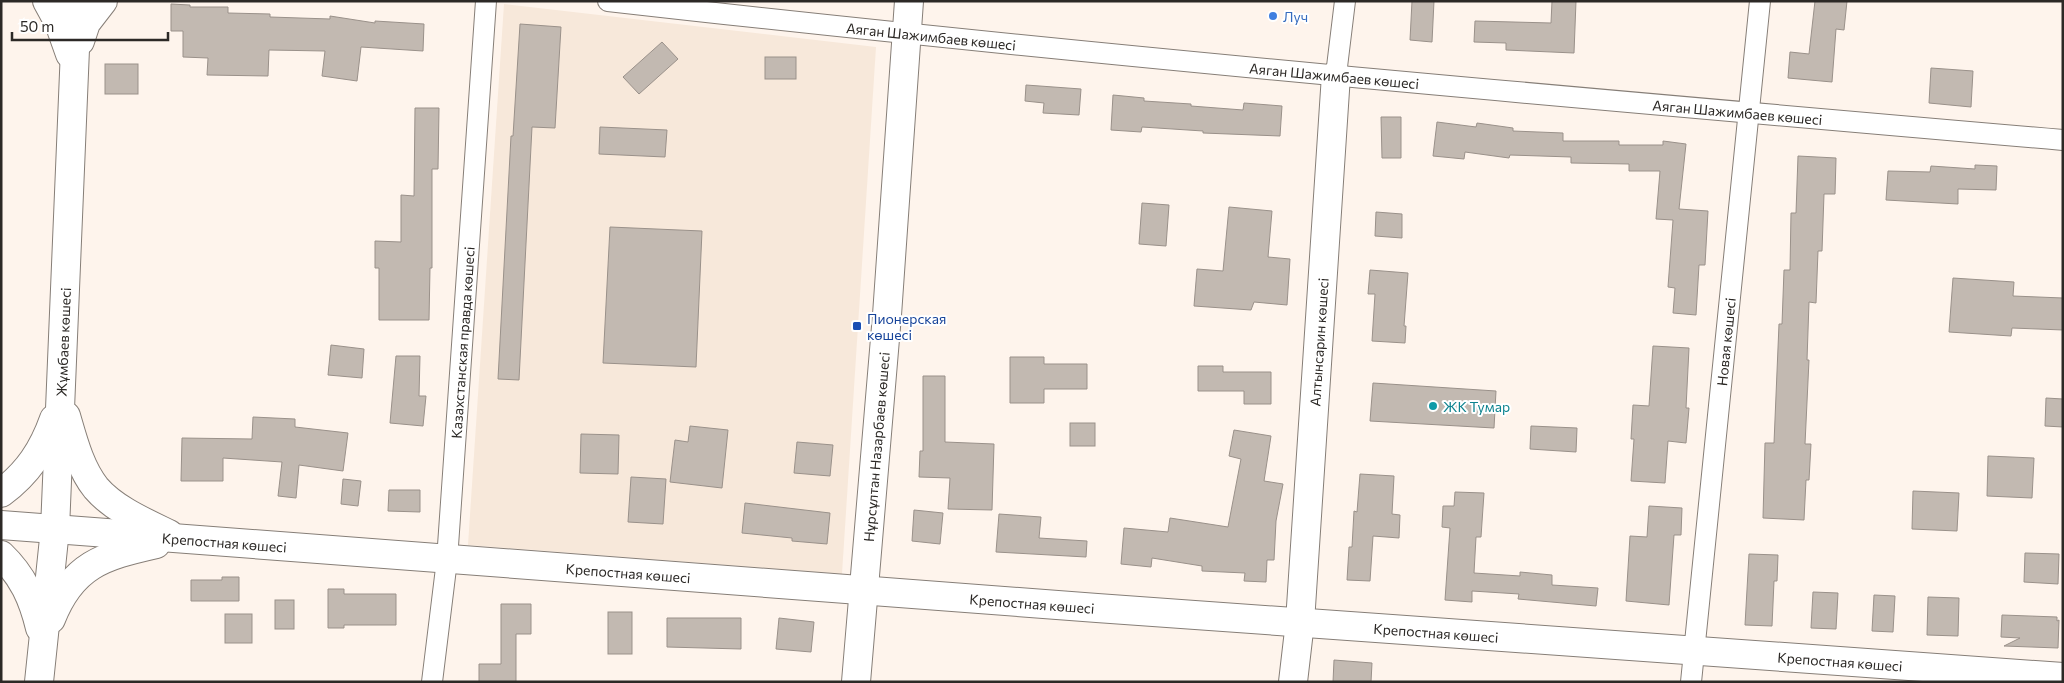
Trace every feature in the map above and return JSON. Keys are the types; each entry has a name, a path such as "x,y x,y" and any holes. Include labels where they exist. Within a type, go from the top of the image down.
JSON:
{"street":[{"path":"47,1 60,23 74,67"},
{"name":"Жұмбаев көшесі","path":"38,682 55,529 77,1"},
{"path":"74,67 86,23 103,1"},
{"name":"Казахстанская правда көшесі","path":"432,682 447,560 486,1"},
{"name":"Аяган Шажимбаев көшесі","path":"608,1 907,35 2063,140"},
{"name":"Нұрсұлтан Назарбаев көшесі","path":"856,682 909,1"},
{"name":"Алтынсарин көшесі","path":"1293,682 1300,622 1336,75 1345,1"},
{"name":"Новая көшесі","path":"1691,682 1760,1"},
{"path":"1,493 20,479 35,459 47,438 61,401"},
{"path":"61,401 80,458 97,489 122,508 179,539"},
{"name":"Крепостная көшесі","path":"1,525 447,560 2063,677"},
{"path":"43,639 61,596 82,571 97,561 116,554 179,539"},
{"path":"1,555 11,564 26,587 34,606 43,639"}],"shaded area":[{"path":"504,4 876,47 842,574 468,545"}],"building":[{"path":"1412,1 1434,1 1432,42 1410,40"},
{"path":"1552,1 1576,1 1574,53 1506,50 1506,43 1474,42 1475,21 1551,23"},
{"path":"1815,1 1847,1 1844,30 1836,29 1832,82 1788,78 1790,52 1809,54"},
{"path":"171,4 190,5 190,7 228,7 228,13 270,14 270,17 330,19 330,16 375,23 375,21 424,24 423,51 361,47 357,81 322,76 325,51 269,50 268,76 207,75 208,58 183,57 183,31 171,31"},
{"path":"520,24 561,27 555,128 532,127 519,380 498,379 511,136 513,136"},
{"path":"662,42 678,59 639,94 623,77"},
{"path":"765,57 796,57 796,79 765,79"},
{"path":"105,64 138,64 138,94 105,94"},
{"path":"1931,68 1973,71 1971,107 1929,103"},
{"path":"1026,85 1081,89 1079,115 1043,113 1044,103 1025,101"},
{"path":"1113,95 1144,98 1144,101 1243,110 1244,103 1282,106 1280,136 1203,133 1203,131 1142,127 1141,132 1111,130"},
{"path":"415,108 439,108 438,169 432,169 432,268 430,268 429,320 379,320 379,268 375,268 375,241 401,242 401,195 414,196"},
{"path":"1381,117 1401,117 1401,158 1382,158"},
{"path":"1437,122 1476,127 1477,123 1513,128 1513,131 1563,133 1563,141 1619,141 1619,145 1663,145 1663,141 1686,144 1679,209 1708,211 1705,265 1699,265 1696,315 1673,313 1675,288 1668,287 1673,220 1656,219 1660,171 1629,171 1629,164 1571,163 1571,157 1510,155 1509,158 1465,152 1464,159 1433,156"},
{"path":"600,127 667,130 665,157 599,154"},
{"path":"1798,156 1836,158 1835,194 1824,194 1822,251 1818,251 1816,303 1809,302 1807,360 1809,360 1805,444 1811,444 1809,480 1806,480 1804,520 1763,518 1765,443 1774,443 1779,324 1782,324 1784,270 1790,270 1791,213 1796,213"},
{"path":"1975,165 1997,166 1996,190 1958,189 1958,204 1886,200 1888,171 1930,172 1931,166 1975,169"},
{"path":"1142,203 1169,205 1166,246 1139,244"},
{"path":"1229,207 1272,211 1268,257 1290,259 1287,305 1254,302 1251,310 1194,306 1197,269 1223,271"},
{"path":"1376,212 1402,214 1402,238 1375,236"},
{"path":"610,227 702,231 696,367 603,363"},
{"path":"1370,270 1408,273 1404,326 1406,326 1405,343 1372,341 1375,294 1368,294"},
{"path":"1953,278 2014,282 2013,296 2063,298 2063,330 2012,328 2011,336 1949,332"},
{"path":"331,345 364,349 362,378 328,375"},
{"path":"1653,346 1689,348 1686,408 1689,408 1686,443 1668,441 1665,483 1631,481 1634,439 1631,439 1633,405 1649,406"},
{"path":"396,356 420,356 419,396 426,396 423,426 390,423"},
{"path":"1010,357 1044,357 1044,364 1087,364 1087,389 1044,389 1044,403 1010,403"},
{"path":"1198,366 1223,366 1223,372 1271,372 1271,404 1244,404 1244,391 1198,391"},
{"path":"923,376 945,376 945,442 994,444 992,510 948,509 950,478 919,477 920,451 923,451"},
{"name":"ЖК Тумар","path":"1373,383 1496,391 1494,428 1370,421"},
{"path":"2046,398 2063,399 2063,427 2045,426"},
{"path":"253,417 295,419 295,427 348,433 343,471 299,465 296,498 278,496 282,462 223,458 223,481 181,481 182,438 252,439"},
{"path":"1070,423 1095,423 1095,446 1070,446"},
{"path":"690,426 728,430 722,488 670,482 675,440 688,442"},
{"path":"1531,426 1577,428 1576,452 1530,449"},
{"path":"1234,430 1271,436 1264,481 1283,484 1276,521 1274,560 1267,560 1266,582 1244,581 1245,573 1202,571 1202,566 1152,558 1151,567 1121,564 1124,528 1168,532 1170,518 1228,527 1241,459 1229,456"},
{"path":"581,434 619,435 618,474 580,473"},
{"path":"797,442 833,445 830,476 794,473"},
{"path":"1988,456 2034,458 2032,498 1987,496"},
{"path":"1360,474 1394,476 1392,514 1400,515 1399,538 1373,536 1370,581 1347,580 1349,547 1352,547 1354,511 1357,512"},
{"path":"631,477 666,479 663,524 628,522"},
{"path":"343,479 361,481 358,506 341,504"},
{"path":"389,490 420,490 420,512 388,511"},
{"path":"1913,491 1959,493 1957,531 1912,529"},
{"path":"1455,492 1484,493 1481,537 1476,537 1474,573 1520,576 1520,572 1552,575 1552,585 1598,588 1596,606 1518,599 1519,594 1472,591 1472,602 1445,600 1450,528 1442,527 1443,506 1454,506"},
{"path":"745,503 830,513 827,544 792,541 792,538 742,533"},
{"path":"1649,506 1682,508 1681,535 1674,535 1669,605 1626,601 1630,536 1647,537"},
{"path":"914,510 943,513 940,544 912,541"},
{"path":"999,514 1041,517 1039,538 1087,541 1086,557 996,552"},
{"path":"2025,553 2059,554 2058,584 2024,582"},
{"path":"1749,554 1778,555 1777,581 1774,581 1772,626 1745,625"},
{"path":"222,577 239,577 239,601 191,601 191,580 222,580"},
{"path":"328,589 344,589 344,594 396,594 396,625 344,625 344,628 328,628"},
{"path":"1813,592 1838,593 1836,629 1811,628"},
{"path":"1874,595 1895,596 1893,632 1872,631"},
{"path":"1928,597 1959,598 1958,636 1927,635"},
{"path":"275,600 294,600 294,629 275,629"},
{"path":"501,604 531,604 531,634 516,634 516,682 479,682 479,664 501,664"},
{"path":"608,612 632,612 632,654 608,654"},
{"path":"225,614 252,614 252,643 225,643"},
{"path":"2002,615 2057,617 2057,621 2059,620 2058,648 2004,646 2020,638 2001,637"},
{"path":"667,618 741,618 741,649 667,647"},
{"path":"779,618 814,622 811,652 776,649"},
{"path":"1334,660 1372,663 1371,682 1333,682"}],"place":[{"name":"Луч","path":"1273,16"},
{"name":"Пионерская көшесі","path":"857,326"},
{"name":"ЖК Тумар","path":"1433,406"}]}
